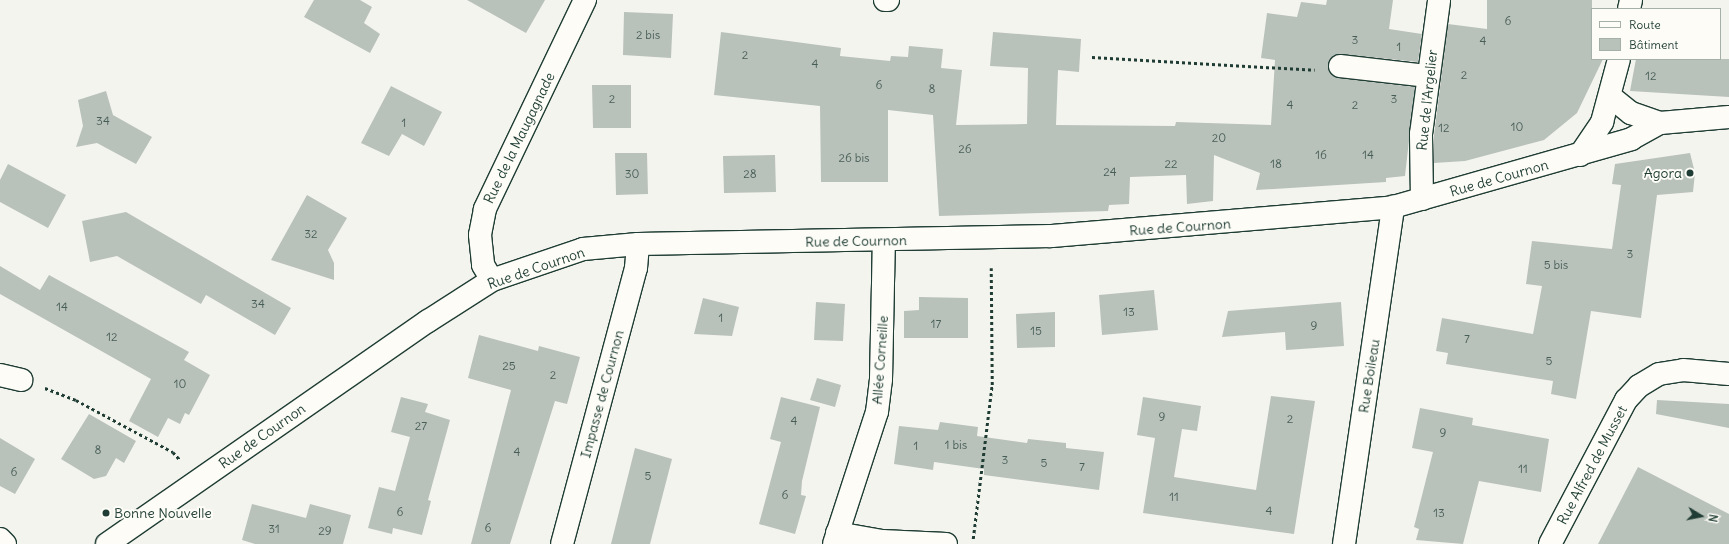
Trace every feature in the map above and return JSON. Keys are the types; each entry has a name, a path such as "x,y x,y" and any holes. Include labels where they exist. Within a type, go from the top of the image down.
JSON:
{"street":[{"name":"Rue de la Maugagnade","path":"492,280 483,265 482,250 485,209 585,0"},
{"name":"Rue de l'Argelier","path":"1422,199 1421,134 1428,76 1440,0"},
{"path":"1580,155 1602,122 1611,97 1619,60"},
{"path":"1340,66 1428,76"},
{"path":"1611,97 1631,113 1660,123 1729,117"},
{"name":"Rue de Cournon","path":"107,544 492,280 583,249 638,244 884,241 1050,236 1393,207 1580,155 1631,139 1660,123"},
{"name":"Rue Boileau","path":"1344,544 1393,207"},
{"name":"Allée Corneille","path":"835,538 877,412 882,379 884,241"},
{"name":"Impasse de Cournon","path":"562,544 636,268 638,244"},
{"name":"Rue Alfred de Musset","path":"1550,544 1626,400 1639,386 1659,374 1683,370 1729,374"},
{"path":"0,375 21,380"},
{"path":"835,538 946,544"},
{"path":"0,540 5,544"}],"path":[{"path":"1092,57 1328,71 1340,66"},
{"path":"972,544 992,385 991,268"},
{"path":"21,380 76,400 173,452 195,483"}],"building":[{"path":"314,0 360,0 372,7 364,23 380,34 370,53 304,17"},
{"path":"467,0 545,0 526,33"},
{"path":"1327,0 1393,0 1389,29 1422,34 1418,62 1341,54 1335,55 1328,64 1329,71 1338,78 1415,87 1405,176 1386,178 1386,182 1256,190 1260,173 1214,155 1213,201 1187,204 1186,175 1130,177 1129,204 1109,205 1108,211 939,216 933,115 888,110 888,182 821,182 820,106 714,95 721,32 841,48 840,56 890,61 891,56 908,57 909,46 943,49 941,68 962,70 956,125 1027,124 1028,68 990,66 993,32 1081,39 1079,72 1058,70 1056,125 1175,126 1176,122 1271,125 1275,60 1261,58 1267,13 1297,17 1301,2 1326,5"},
{"path":"1487,0 1592,0 1591,60 1603,60 1577,113 1544,140 1465,161 1434,163 1434,135 1448,24 1487,29"},
{"path":"624,12 673,14 671,58 623,55"},
{"path":"1729,59 1729,97 1630,91 1636,60"},
{"path":"592,85 631,85 631,128 593,128"},
{"path":"391,86 442,112 424,146 402,134 389,156 361,143"},
{"path":"106,91 113,115 152,137 136,164 97,143 76,147 83,126 78,100"},
{"path":"615,153 647,153 648,194 616,195"},
{"path":"1690,153 1695,173 1693,192 1657,195 1641,318 1591,311 1576,399 1551,394 1553,381 1446,364 1448,353 1436,351 1442,318 1533,334 1542,286 1526,284 1532,241 1612,249 1621,185 1612,184 1615,164"},
{"path":"775,155 776,192 724,193 723,156"},
{"path":"8,164 66,195 48,228 0,202 0,180"},
{"path":"307,195 347,218 328,250 334,263 334,280 271,260"},
{"path":"126,212 291,308 275,335 206,295 201,304 117,256 90,262 82,221"},
{"path":"0,266 40,290 49,275 189,352 184,360 210,375 189,415 185,413 180,424 168,418 158,437 129,421 151,379 0,294"},
{"path":"1154,290 1158,330 1102,335 1099,295"},
{"path":"919,297 968,298 968,338 904,338 904,311 919,310"},
{"path":"703,298 739,307 732,336 694,334"},
{"path":"816,302 845,304 843,341 814,340"},
{"path":"1341,302 1344,346 1286,350 1285,332 1222,337 1228,311"},
{"path":"1055,312 1055,347 1017,348 1016,314"},
{"path":"479,335 538,351 539,346 580,357 567,404 555,401 510,544 471,544 511,390 468,378"},
{"path":"817,378 841,385 835,407 810,400"},
{"path":"1271,396 1315,401 1294,534 1143,513 1155,438 1137,435 1143,397 1201,406 1197,431 1182,429 1174,477 1256,490"},
{"path":"401,397 428,404 425,412 450,420 428,500 431,501 422,535 393,528 392,534 368,528 379,487 395,491 410,437 391,432"},
{"path":"781,397 820,407 802,481 801,495 806,496 795,534 759,524 781,442 770,439"},
{"path":"1657,400 1729,404 1729,428 1656,414"},
{"path":"1420,408 1473,418 1472,425 1549,439 1541,492 1479,481 1463,544 1416,540 1419,529 1414,527 1433,452 1412,448"},
{"path":"89,414 136,441 124,463 116,458 106,476 94,479 61,459"},
{"path":"940,422 978,427 977,436 1027,443 1028,439 1066,443 1066,448 1104,452 1099,490 984,475 984,469 934,462 933,470 894,464 899,426 938,430"},
{"path":"0,438 35,459 15,494 0,486"},
{"path":"635,448 672,459 650,544 611,544"},
{"path":"1638,467 1729,514 1729,544 1598,544"},
{"path":"252,504 306,518 310,504 351,515 343,544 255,544 242,540"}],"place":[{"name":"Agora","path":"1690,173"},
{"name":"Bonne Nouvelle","path":"106,513"}]}
